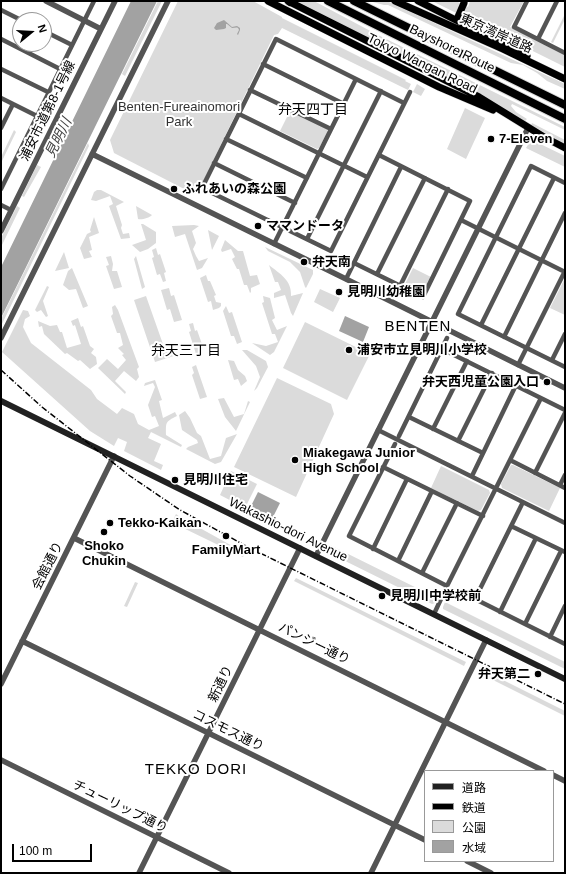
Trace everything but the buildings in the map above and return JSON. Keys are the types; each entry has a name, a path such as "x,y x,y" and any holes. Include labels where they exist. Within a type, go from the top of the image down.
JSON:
{"highway":[{"name":"Tokyo Wangan Road","path":"268,1 439,87 512,117 528,128 565,148"},
{"path":"289,1 479,97 512,117"},
{"name":"Bayshore Route","path":"328,1 565,119"},
{"name":"Bayshore Route","path":"354,1 565,105"},
{"name":"東京湾岸道路","path":"395,1 503,49 565,79"},
{"path":"418,1 544,65 565,79"},
{"path":"459,21 458,17 463,2"}],"main road":[{"name":"Wakashio-dori Avenue","path":"1,401 565,679"}],"street":[{"path":"46,1 101,28"},
{"path":"1,189 94,1"},
{"name":"浦安市道第8-1号線","path":"1,231 115,1"},
{"path":"1,338 168,1"},
{"path":"527,1 514,28 564,52 565,46"},
{"path":"538,40 557,1"},
{"path":"1,10 12,16"},
{"path":"52,35 72,45"},
{"path":"1,39 60,68"},
{"path":"404,103 276,39 202,188 331,251 410,92"},
{"path":"263,64 344,104"},
{"path":"1,69 48,92"},
{"path":"274,244 356,79"},
{"path":"250,90 331,129"},
{"path":"307,239 381,91"},
{"path":"1,98 37,116"},
{"path":"1,128 13,104"},
{"path":"239,114 367,177"},
{"path":"316,556 528,128"},
{"path":"226,139 307,178"},
{"path":"92,154 565,388"},
{"path":"354,263 423,297 470,201 379,155"},
{"path":"214,163 295,203"},
{"path":"565,183 531,166 458,314 565,367"},
{"path":"346,279 402,167"},
{"path":"377,274 425,178"},
{"path":"481,325 554,178"},
{"path":"400,286 448,189"},
{"path":"1,204 11,210"},
{"path":"504,336 565,213"},
{"path":"461,220 565,272 518,365"},
{"path":"552,360 565,334"},
{"path":"399,436 447,338"},
{"path":"442,349 565,410"},
{"path":"433,428 467,361"},
{"path":"458,441 492,373"},
{"path":"472,476 516,386"},
{"path":"434,614 541,398"},
{"path":"535,472 565,413"},
{"path":"409,416 483,453"},
{"path":"378,430 565,523"},
{"path":"395,444 349,536 447,586"},
{"name":"会館通り","path":"1,684 114,456"},
{"path":"510,460 565,488"},
{"path":"383,467 482,516"},
{"path":"560,485 565,475"},
{"path":"373,549 408,479"},
{"path":"398,561 432,491"},
{"path":"522,502 474,599 565,644"},
{"path":"422,573 457,503"},
{"path":"511,526 563,552 525,624"},
{"name":"パンジー通り","path":"74,538 542,770"},
{"path":"500,612 536,538"},
{"name":"新通り","path":"139,873 300,548"},
{"path":"550,636 565,606"},
{"path":"371,873 486,640"},
{"name":"コスモス通り","path":"22,641 424,840"},
{"name":"チューリップ通り","path":"1,760 229,873"},
{"path":"554,776 565,781"},
{"path":"469,862 491,873"}],"green space":[{"path":"158,1 162,1 125,76 122,74"},
{"name":"Benten-Fureainomori Park","path":"178,1 253,1 282,18 406,80 405,81 411,84 408,90 282,28 278,34 274,35 197,194 194,194 114,153 110,140"},
{"path":"297,1 314,1 376,34 565,127 565,130 512,104 511,106 516,112 527,119 525,121"},
{"path":"369,1 387,1 565,84 565,89 547,81 523,65 511,63 388,5"},
{"path":"432,1 456,1 468,7 470,1 524,1 510,27 565,55 565,67"},
{"path":"565,14 565,19 553,43 551,42"},
{"path":"417,84 425,89 421,96 413,92"},
{"path":"465,108 485,118 466,159 447,149"},
{"path":"290,111 327,129 328,132 319,148 317,149 280,131"},
{"path":"532,123 565,140 565,144 531,125"},
{"path":"14,130 16,132 1,163 1,157"},
{"path":"531,140 565,156 565,167 526,148"},
{"path":"88,143 89,146 1,326 1,319"},
{"path":"37,165 41,167 24,197 22,196"},
{"path":"101,190 124,202 116,206 122,225 121,228 123,234 129,233 130,238 121,239 109,206 113,204 110,196 96,201 91,200 94,192"},
{"path":"17,206 20,208 1,247 1,238"},
{"path":"136,206 152,215 138,219"},
{"path":"94,217 99,233 89,237 92,250 89,251 92,257 84,259 80,248 87,234 91,232 90,230"},
{"path":"141,224 156,232 156,243 148,249 140,252 132,245 146,240"},
{"path":"172,226 199,226 192,231 196,243 193,249 199,261 208,258 202,268 197,270 185,234 175,237"},
{"path":"208,230 219,236 212,250"},
{"path":"225,240 238,251 243,251 250,276 257,275 260,284 251,288 250,293 247,285 244,285 239,269 237,269 232,259 235,257 231,249 222,252 221,250"},
{"path":"265,247 313,270 313,274 306,288 300,272 290,262 268,251"},
{"path":"156,248 158,255 160,254 166,272 164,273 166,281 163,282 160,274 157,275 152,258 154,257 152,250"},
{"path":"64,252 69,268 55,271"},
{"path":"111,256 113,264 112,271 117,271 122,287 114,289 106,266 109,265 106,257"},
{"path":"136,256 145,287 142,289 134,259"},
{"path":"269,265 284,278 290,286 291,296 303,293 293,316 285,295 274,298 274,293 281,290 278,282 275,282"},
{"path":"72,268 88,306 83,308 76,289 69,290 63,285 68,271"},
{"path":"413,268 431,277 423,293 405,284"},
{"path":"206,275 216,295 214,296 216,302 221,303 219,308 213,310 211,301 208,302 200,278"},
{"path":"565,278 565,315 550,308"},
{"path":"47,286 49,287 43,301 48,316 46,317 41,310 37,312 35,310"},
{"path":"169,288 171,296 174,295 182,320 174,322 170,309 167,310 161,290"},
{"path":"320,289 340,298 333,312 314,302"},
{"path":"146,296 164,347 174,344 177,355 155,362 134,300"},
{"path":"263,296 270,298 275,318 272,320 277,330 287,326 274,352 270,355 252,343 266,346 278,342 275,334 272,334 262,303 264,302"},
{"path":"115,305 139,367 137,369 139,377 136,381 124,371 115,381 126,392 125,394 98,368 107,359 118,369 126,360 122,355 124,354 118,348 123,345 120,333 117,333 111,316 113,314 112,307"},
{"path":"226,306 229,313 232,312 242,342 237,344 234,336 231,336 223,311"},
{"path":"23,310 28,311 30,316 25,319 23,327 31,343 91,390 97,399 117,414 122,408 134,414 138,424 149,430 159,426 155,416 152,417 148,405 155,387 153,383 144,386 145,383 155,380 162,400 159,401 163,418 175,412 177,416 167,423 166,435 182,445 181,447 151,432 148,438 161,444 154,461 163,465 161,470 124,451 127,442 118,438 114,446 90,431 2,352"},
{"path":"78,318 81,327 83,326 90,346 94,349 91,353 96,357 97,364 90,369 80,360 78,361 67,353 65,354 44,334 42,326 39,327 38,321 50,326 57,325 60,332 62,332 67,348 81,344 75,325 73,326 71,321"},
{"path":"305,322 370,354 347,400 283,368"},
{"path":"193,323 195,331 197,330 203,347 201,348 203,355 197,357 189,332 191,331 189,324"},
{"path":"242,350 247,350 266,361 268,367 254,391 260,377 256,366"},
{"path":"228,360 234,361 238,370 245,376 247,381 241,386 238,379 234,380"},
{"path":"196,365 207,397 200,399 192,375 194,373 192,367"},
{"path":"277,378 331,404 334,414 296,497 234,467"},
{"path":"224,398 234,417 244,414 248,401 250,402 236,431 225,417 218,399"},
{"path":"185,411 197,433 201,436 210,459 221,456 226,438 237,434 221,462 215,464 186,449 198,443 197,440 182,430 179,415"},
{"path":"511,465 560,488 549,511 502,488 501,484"},
{"path":"441,466 489,490 490,493 481,510 478,511 431,488"},
{"path":"231,471 257,484 245,508 220,495"},
{"path":"176,514 188,523 189,522 245,553 243,557 175,524 172,522"},
{"path":"330,545 437,598 435,603 432,604 329,553 327,551"},
{"path":"296,578 466,662 464,666 294,581"},
{"path":"135,582 138,583 127,607 124,606"},
{"path":"445,602 565,662 565,669 443,609"},
{"path":"481,669 565,711 565,716 479,673"}],"water":[{"name":"見明川","path":"131,1 157,1 1,318 1,267"},
{"path":"224,20 232,27 237,26 240,28 238,35 238,28 232,28 227,24 226,28 224,29 216,30 214,28 217,23"},
{"path":"345,316 369,327 363,342 339,331"},
{"path":"258,492 280,503 271,521 249,510"}],"railway":[{"path":"1,370 42,407 130,476 180,510 248,547 565,704"}],"place":[{"name":"7-Eleven","path":"491,139"},
{"name":"ふれあいの森公園","path":"174,189"},
{"name":"ママンドータ","path":"258,226"},
{"name":"弁天南","path":"304,262"},
{"name":"見明川幼稚園","path":"339,292"},
{"name":"浦安市立見明川小学校","path":"349,350"},
{"name":"弁天西児童公園入口","path":"547,382"},
{"name":"Miakegawa Junior High School","path":"295,460"},
{"name":"見明川住宅","path":"175,480"},
{"name":"Tekko-Kaikan","path":"110,523"},
{"name":"Shoko Chukin","path":"104,532"},
{"name":"FamilyMart","path":"226,536"},
{"name":"見明川中学校前","path":"382,596"},
{"name":"弁天第二","path":"538,674"}],"district":[{"name":"弁天四丁目","path":"313,110"},
{"name":"BENTEN","path":"418,327"},
{"name":"弁天三丁目","path":"186,351"},
{"name":"TEKKO DORI","path":"196,770"}]}
